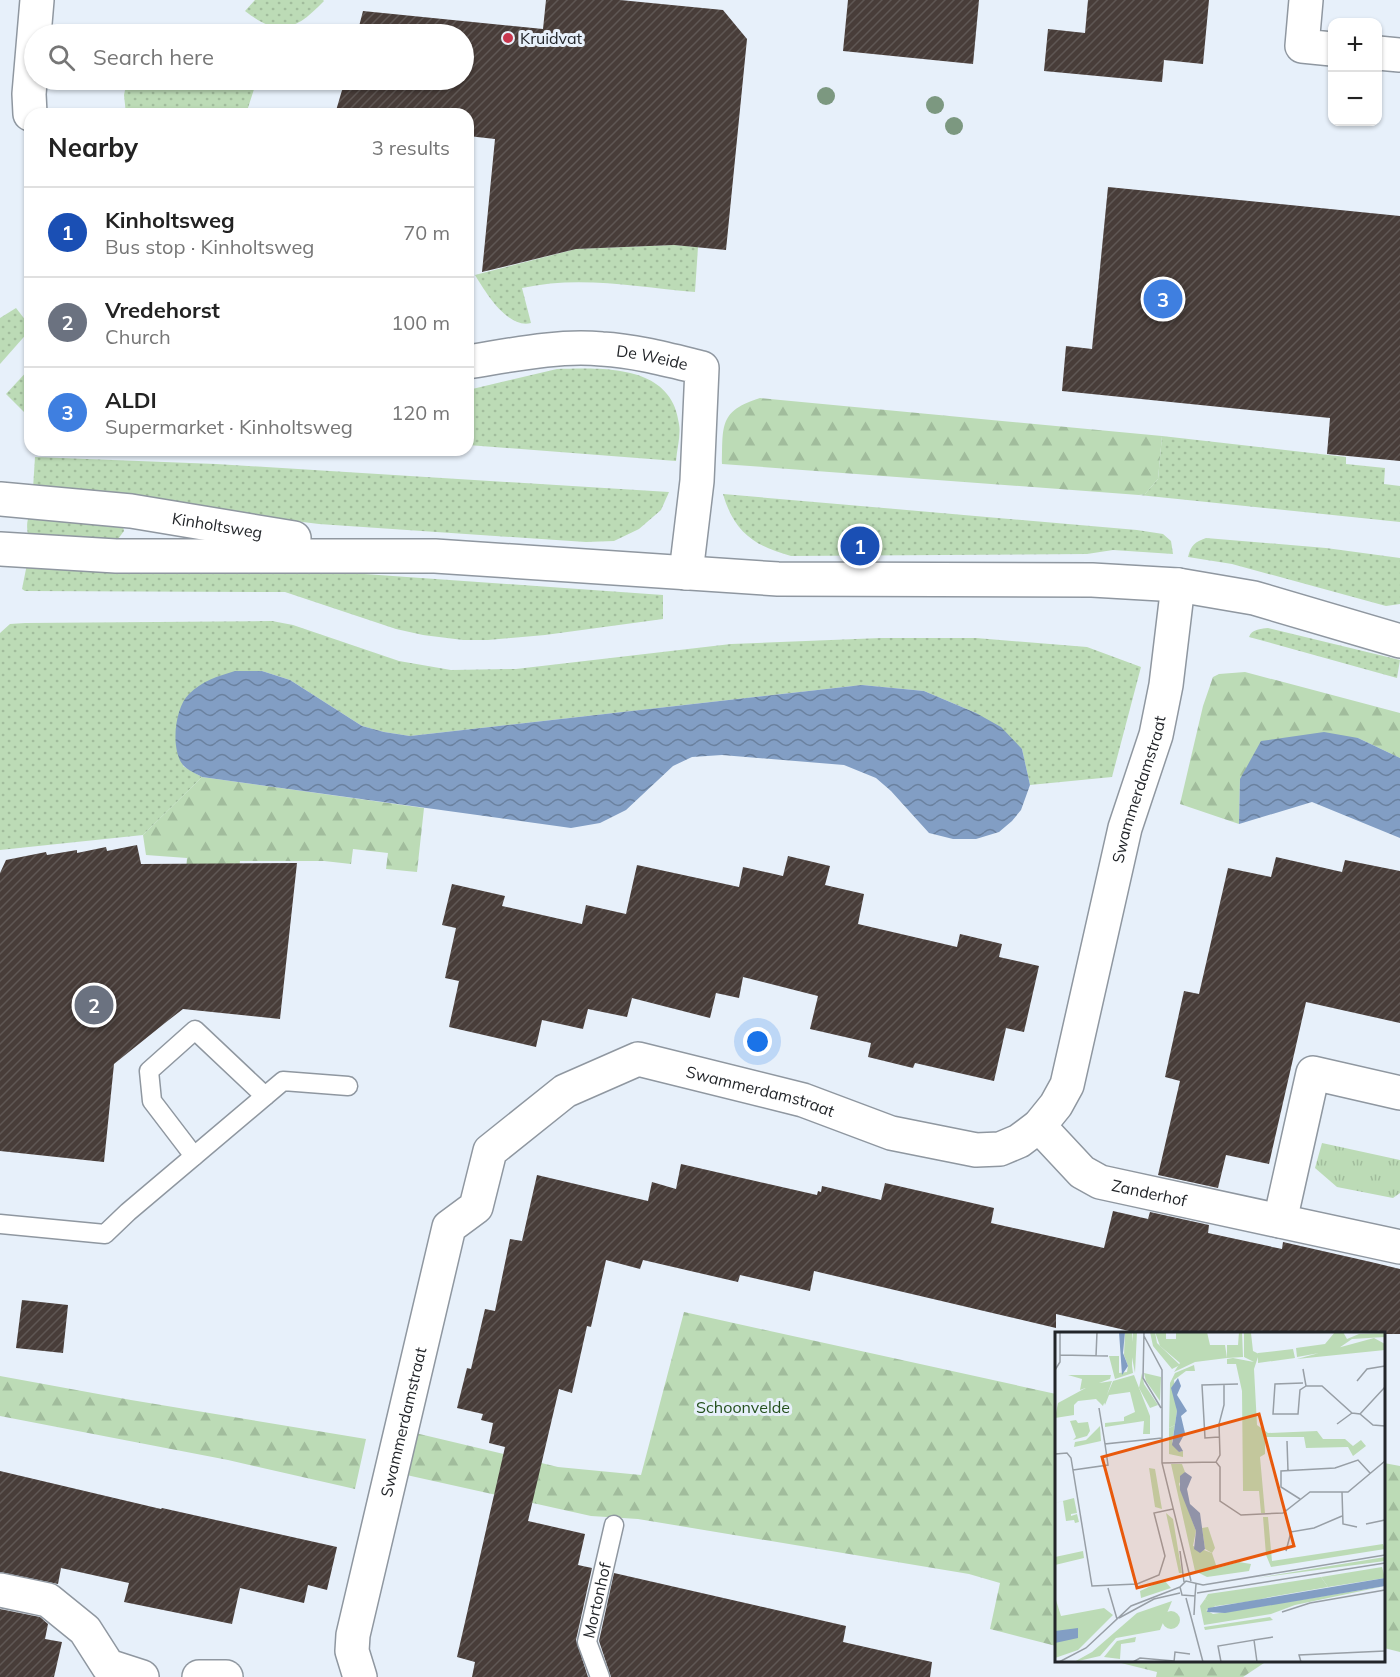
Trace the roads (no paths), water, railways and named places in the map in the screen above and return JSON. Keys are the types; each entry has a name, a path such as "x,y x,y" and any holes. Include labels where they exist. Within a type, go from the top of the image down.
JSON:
{"street":[{"path":"35,24 37,0"},
{"path":"1306,0 1302,46 1328,49"},
{"path":"1382,53 1400,55"},
{"path":"29,90 30,108"},
{"name":"De Weide","path":"474,361 526,353 601,349 653,356 702,368 697,482 686,573"},
{"name":"Kinholtsweg","path":"0,499 131,511 266,535 435,556 778,579 1092,580 1178,585 1254,598 1400,641"},
{"name":"Kinholtsweg","path":"0,549 116,556 435,556"},
{"name":"Swammerdamstraat","path":"349,1675 353,1635 449,1227 476,1207 490,1151 564,1091 638,1059 803,1100 891,1133 976,1150 1000,1149 1019,1141 1039,1126 1056,1105 1067,1085 1125,828 1156,735 1166,685 1178,585"},
{"path":"1280,1221 1313,1073 1400,1093"},
{"name":"Zanderhof","path":"1039,1126 1082,1172 1100,1182 1400,1247"},
{"path":"0,1590 48,1600 85,1630 108,1665 142,1677"},
{"path":"199,1677 226,1677"}],"lane":[{"path":"194,1156 152,1101 149,1071 195,1030 265,1096"},
{"path":"0,1224 105,1234 283,1081 348,1086"},
{"name":"Mortonhof","path":"600,1677 587,1642 614,1525"}],"water":[{"path":"235,671 262,671 290,680 362,726 410,736 862,685 924,691 976,713 1001,727 1022,749 1030,785 1021,810 999,832 976,839 953,839 929,833 876,778 844,765 722,755 692,757 673,766 626,810 600,823 571,828 202,777 183,765 176,749 176,728 180,708 189,694 199,686"},
{"path":"1324,732 1358,738 1400,758 1400,838 1312,802 1239,824 1240,779 1261,741"}],"place":[{"name":"Kruidvat","path":"508,38"},
{"name":"ALDI","path":"1163,299"},
{"name":"Kinholtsweg","path":"860,546"},
{"name":"Vredehorst","path":"94,1005"}],"park label":[{"name":"Schoonvelde","path":"743,1407"}]}
